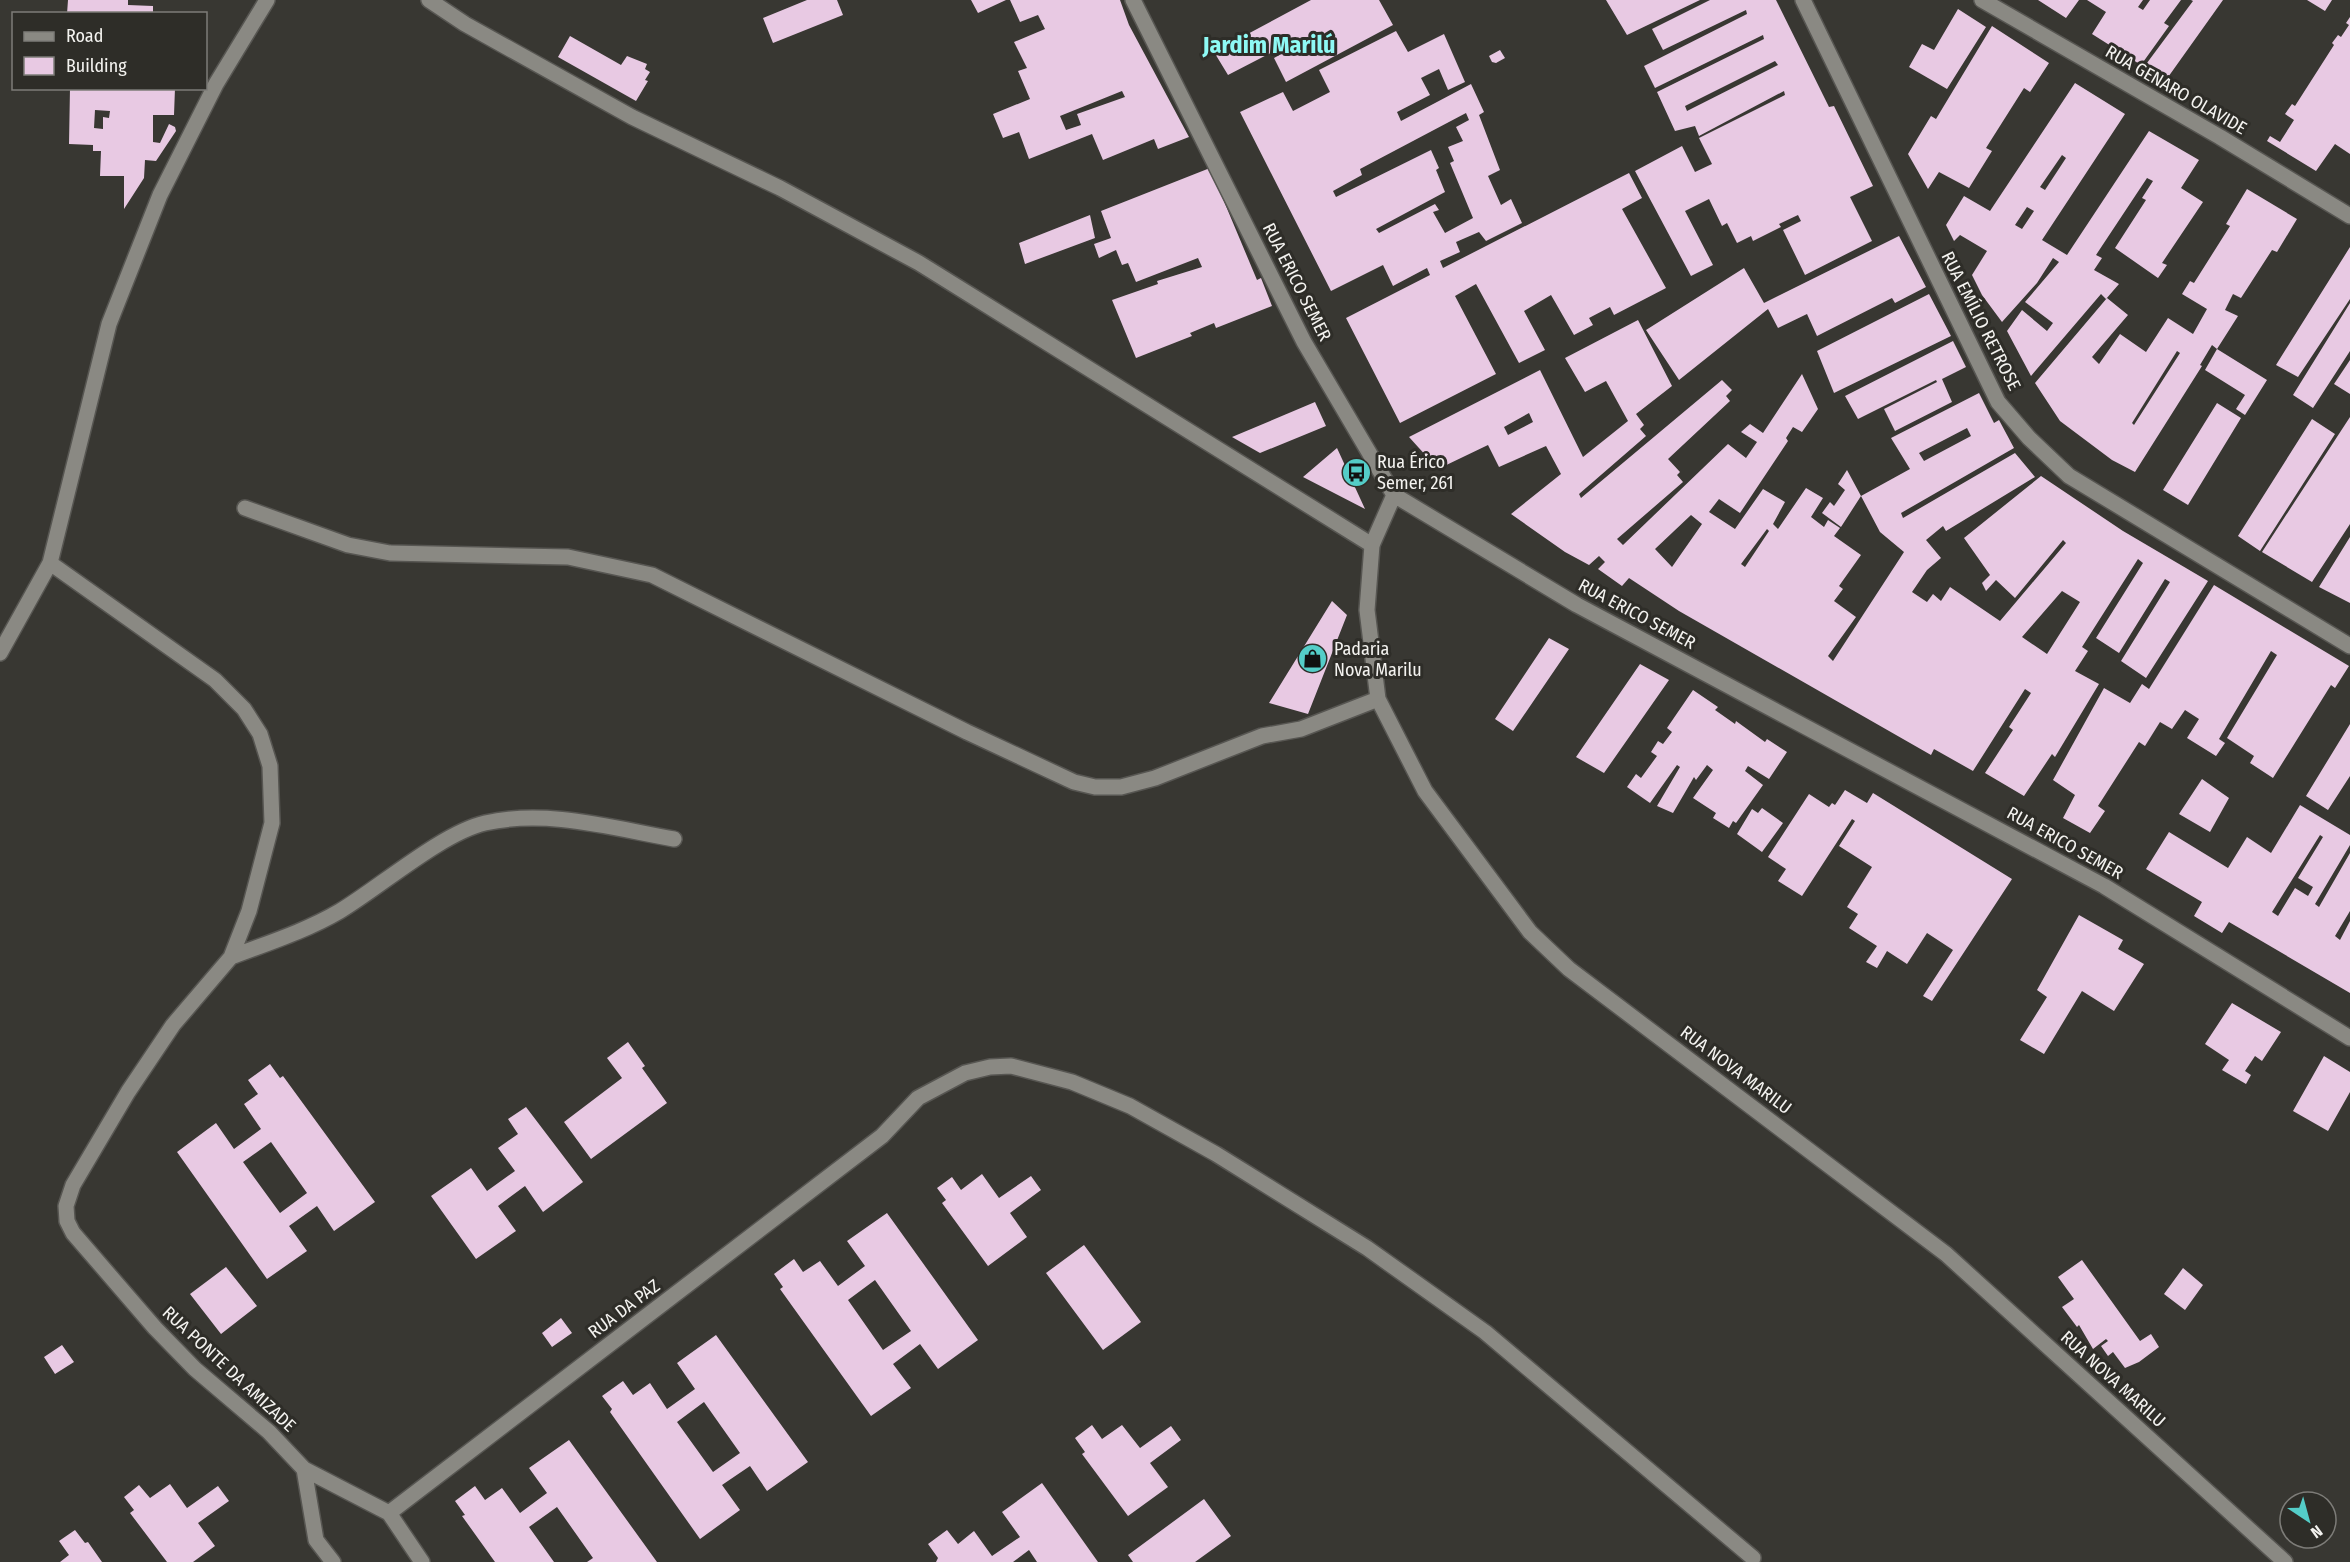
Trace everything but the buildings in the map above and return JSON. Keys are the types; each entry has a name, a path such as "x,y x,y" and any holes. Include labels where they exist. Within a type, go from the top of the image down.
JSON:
{"street":[{"path":"0,652 50,563 109,324 160,195 216,84 267,0"},
{"path":"429,0 465,24 632,117 780,189 919,262 1372,545"},
{"name":"RUA ERICO SEMER","path":"1133,0 1304,342 1395,495 1577,605 2104,886 2350,1038"},
{"name":"RUA EMÍLIO RETROSE","path":"1803,0 1998,402 2029,438 2069,476 2350,646"},
{"name":"RUA GENARO OLAVIDE","path":"1982,0 2220,137 2350,216"},
{"name":"RUA NOVA MARILU","path":"1395,495 1372,545 1367,610 1378,699 1425,791 1530,932 1569,969 1946,1254 2285,1562"},
{"path":"245,508 348,545 390,553 568,557 652,575 967,732 1074,782 1095,787 1121,787 1155,778 1262,736 1301,729 1378,699"},
{"path":"50,563 215,680 244,709 260,734 270,766 272,823 249,911 231,957"},
{"path":"231,957 292,935 340,911 451,838 482,824 517,818 565,819 674,839"},
{"name":"RUA PONTE DA AMIZADE","path":"231,957 173,1025 128,1092 73,1185 66,1206 67,1221 73,1233 127,1297 195,1369 269,1432 304,1469 389,1513 422,1562"},
{"name":"RUA DA PAZ","path":"389,1513 882,1136 918,1098 965,1073 990,1067 1011,1066 1071,1082 1130,1106 1216,1154 1367,1248 1485,1332 1753,1558"},
{"path":"304,1469 316,1540 333,1562"}],"place":[{"name":"Rua Érico Semer, 261","path":"1356,472"},
{"name":"Padaria Nova Marilu","path":"1313,659"}],"district":[{"name":"Jardim Marilú","path":"1269,45"}]}
